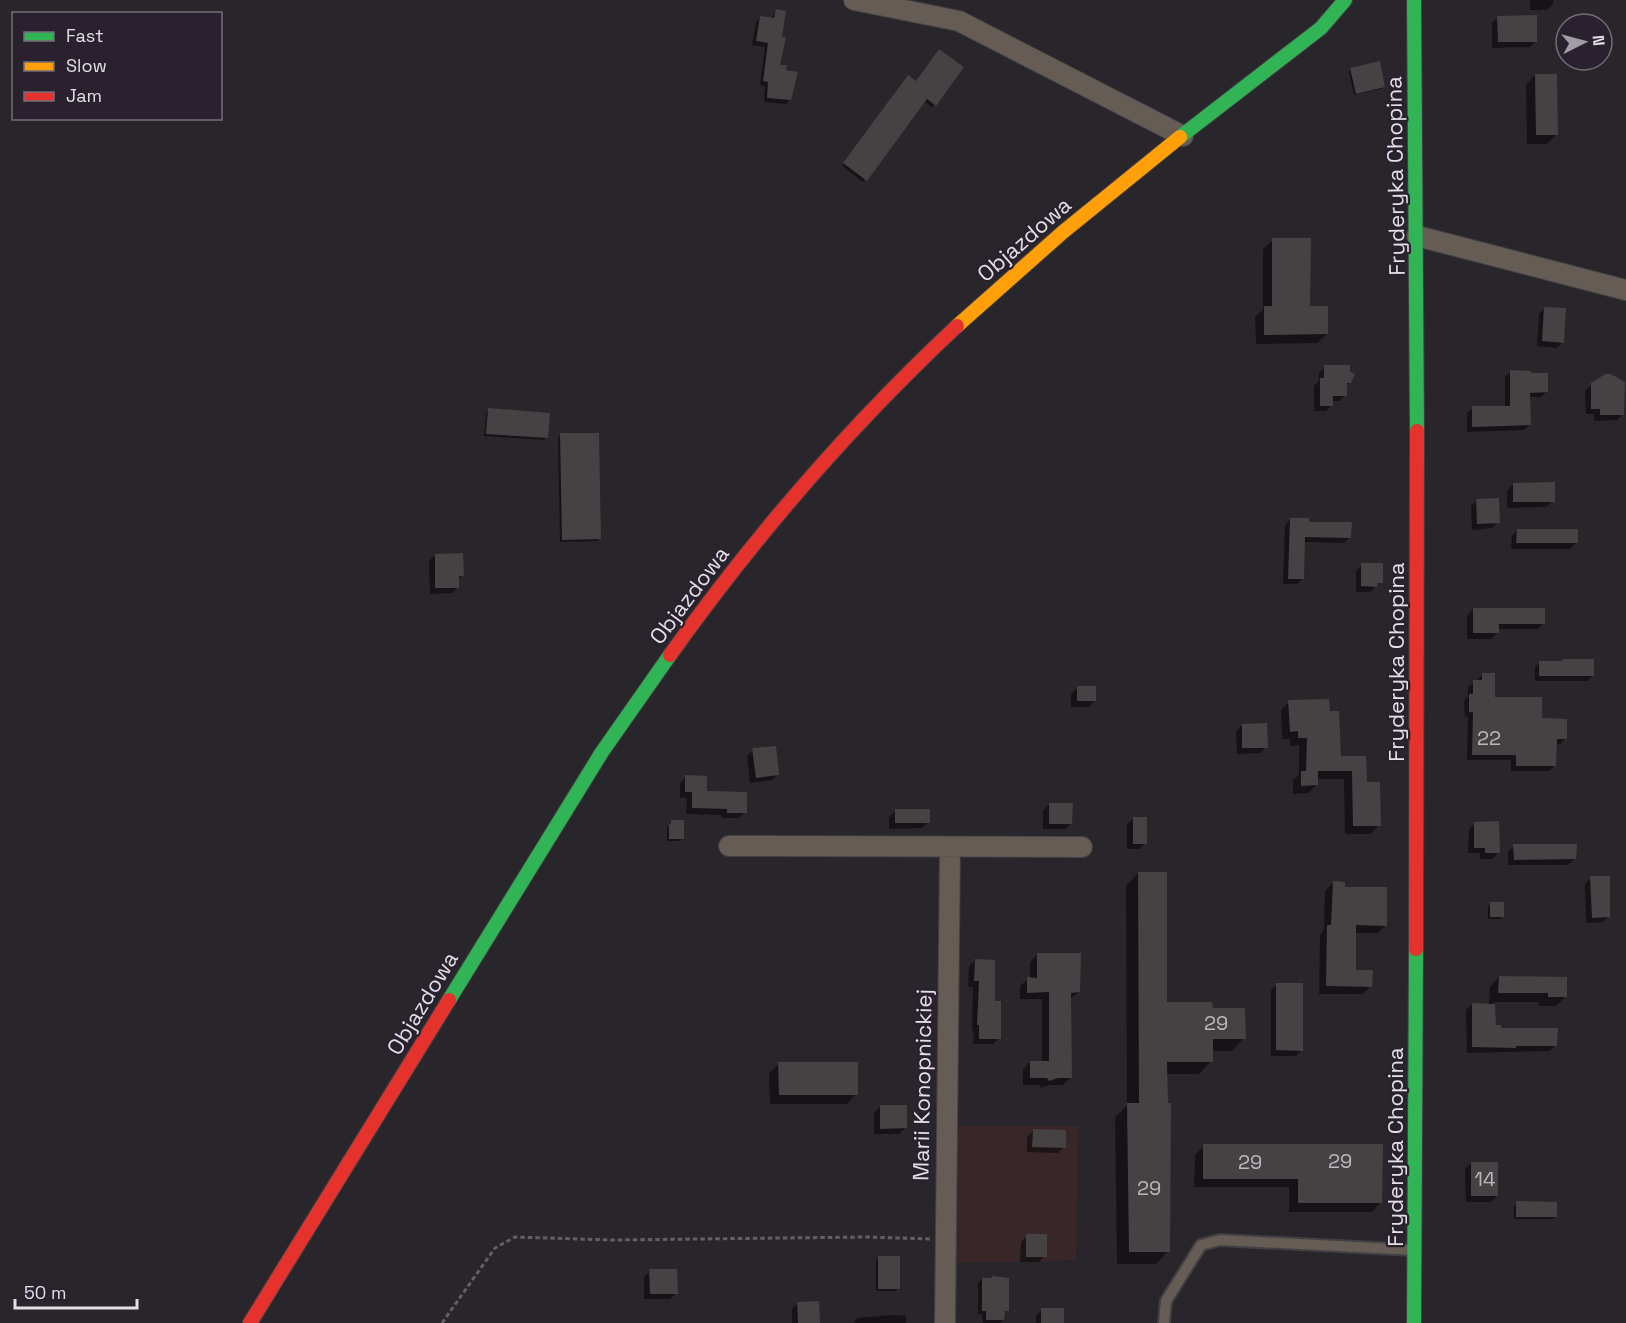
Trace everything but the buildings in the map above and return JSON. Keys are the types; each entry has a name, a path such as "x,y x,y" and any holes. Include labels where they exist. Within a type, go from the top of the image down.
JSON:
{"main road":[{"name":"Fryderyka Chopina","path":"1414,0 1417,236 1418,800 1414,1323"},
{"name":"Objazdowa","path":"250,1323 602,752 722,584 810,478 919,363 981,303 1115,188 1350,5"}],"street":[{"path":"854,0 959,21 1183,136"},
{"path":"1417,236 1626,290"},
{"path":"729,846 1082,847"},
{"name":"Marii Konopnickiej","path":"945,1323 944,1239 950,848"}],"lane":[{"path":"1164,1323 1166,1301 1201,1245 1220,1240 1415,1250"}],"path":[{"path":"442,1323 495,1248 515,1237 612,1240 868,1237 944,1239"}],"shaded area":[{"path":"958,1126 1078,1126 1076,1260 955,1263"}],"traffic: fast":[{"path":"1180,137 1321,28 1345,0"},
{"path":"1414,0 1417,431"},
{"path":"449,1000 602,752 670,655"},
{"path":"1414,1323 1416,949"}],"traffic: slow":[{"path":"957,326 1063,232 1180,137"}],"traffic: jam":[{"path":"670,655 736,567 805,483 879,403 957,326"},
{"path":"1416,949 1417,431"},
{"path":"250,1323 449,1000"}]}
